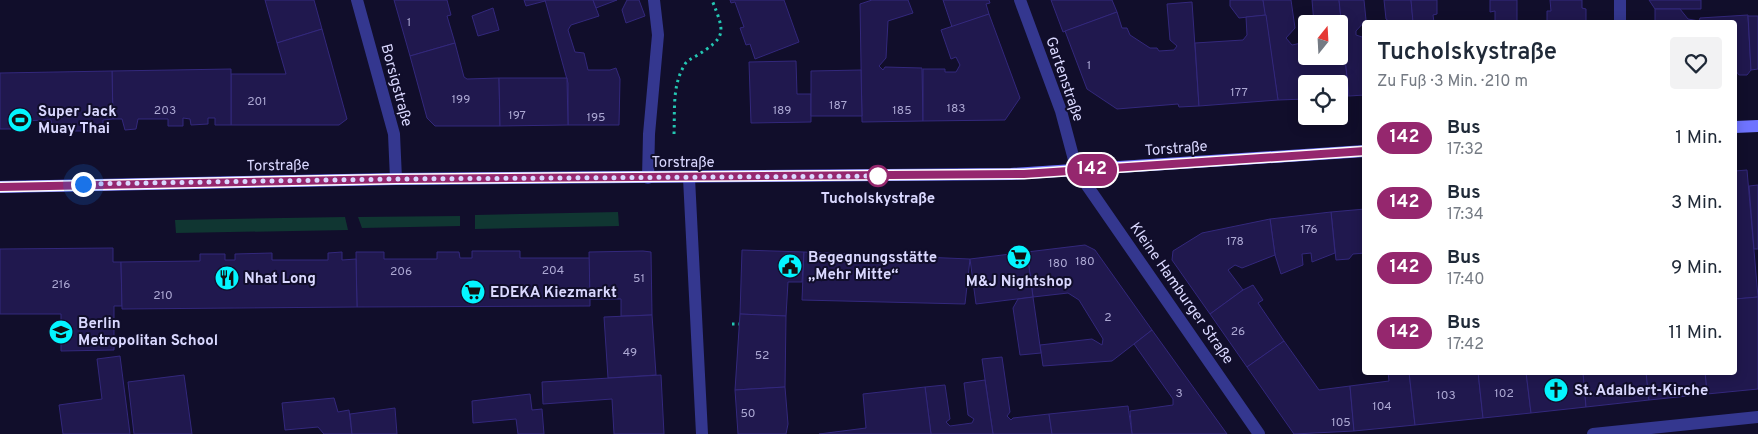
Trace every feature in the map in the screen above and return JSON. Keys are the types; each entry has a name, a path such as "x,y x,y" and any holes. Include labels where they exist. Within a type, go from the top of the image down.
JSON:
{"main road":[{"path":"1737,127 1758,126"},
{"name":"Torstraße","path":"0,187 396,179 904,176 1077,171 1362,152"}],"street":[{"name":"Borsigstraße","path":"357,0 394,134 396,179"},
{"path":"648,178 649,134 658,36 654,0"},
{"name":"Gartenstraße","path":"1020,0 1061,111 1077,171"},
{"path":"1620,0 1620,20"},
{"name":"Kleine Hamburger Straße","path":"1077,171 1259,434"},
{"path":"689,178 702,434"},
{"path":"1593,434 1758,417"}],"path":[{"path":"674,134 678,78 685,63 715,44 720,35 722,26 712,0"},
{"path":"732,324 739,324"}],"green space":[{"path":"618,212 619,226 475,229 475,215"},
{"path":"460,216 460,226 362,228 358,217"},
{"path":"345,217 348,230 176,233 175,220"}],"building":[{"path":"265,0 314,0 322,29 277,43"},
{"path":"394,0 447,0 451,15 447,16 455,43 410,56"},
{"path":"524,0 545,0 545,1 526,6"},
{"path":"545,0 593,0 599,16 571,25 568,30 575,52 584,53 588,70 610,70 616,68 620,79 619,125 568,125 568,83"},
{"path":"593,0 617,0 596,8"},
{"path":"627,0 639,0 645,16 626,23 622,10"},
{"path":"730,0 784,0 799,42 755,59 750,44 746,45 740,28 744,27 735,2 731,3"},
{"path":"872,0 908,0 913,13 888,21 886,58 879,66 883,70 885,67 922,68 923,121 862,122 860,4"},
{"path":"943,0 989,0 990,3 986,4 989,14 952,27"},
{"path":"1051,0 1112,0 1117,12 1063,32"},
{"path":"1230,0 1263,0 1266,15 1239,18 1230,6"},
{"path":"1263,0 1291,0 1295,28 1286,38 1292,45 1298,44 1298,65 1346,65 1347,75 1298,75 1298,99 1278,100"},
{"path":"1312,0 1339,0 1341,15 1313,15"},
{"path":"1339,0 1364,0 1366,20 1362,20 1362,24 1356,31 1356,35 1362,37 1362,95 1349,96 1346,65 1348,65 1348,15 1341,15"},
{"path":"1384,0 1411,0 1413,20 1386,19"},
{"path":"1411,0 1437,0 1437,14 1433,15 1434,20 1413,20"},
{"path":"1490,0 1517,0 1517,20 1495,20 1495,11 1490,12"},
{"path":"1550,0 1582,0 1582,8 1586,9 1586,20 1547,20 1547,11 1551,11"},
{"path":"1649,0 1701,0 1701,9 1655,9"},
{"path":"1192,2 1199,106 1179,107 1178,104 1117,109 1087,89 1065,31 1117,12 1122,28 1127,28 1130,35 1150,48 1157,48 1159,51 1174,50 1177,46 1170,40 1167,4"},
{"path":"493,8 499,30 478,36 472,16"},
{"path":"1655,9 1680,9 1688,19 1694,20 1655,20"},
{"path":"989,14 1020,98 1005,120 923,121 923,69 945,69 945,72 956,72 960,65 956,57 951,59 941,30"},
{"path":"1266,15 1278,100 1199,106 1195,43 1243,40 1247,35 1246,17"},
{"path":"1748,15 1751,70 1747,75 1739,75 1737,72 1737,20 1700,20 1700,18"},
{"path":"1748,16 1758,16 1758,69 1751,70"},
{"path":"322,29 347,119 339,125 231,125 231,74 286,74 277,43"},
{"path":"455,43 464,77 467,79 499,78 500,126 435,126 427,118 410,56"},
{"path":"796,61 797,94 811,94 811,122 751,123 749,62"},
{"path":"231,69 231,125 215,125 215,118 208,118 208,124 191,125 190,119 183,118 183,126 168,126 168,119 138,119 136,129 125,130 122,119 113,119 112,71"},
{"path":"861,70 862,116 811,116 811,71"},
{"path":"112,71 113,119 103,120 103,127 90,127 88,131 68,131 66,128 52,128 51,120 11,121 11,129 0,129 0,73"},
{"path":"499,78 567,78 568,125 500,126"},
{"path":"1747,170 1758,297 1737,299 1737,171"},
{"path":"1758,185 1758,249 1754,249 1749,186"},
{"path":"1362,209 1362,253 1353,254 1349,259 1336,260 1331,212"},
{"path":"1331,212 1335,253 1312,262 1311,253 1302,254 1303,265 1281,274 1275,255 1270,219"},
{"path":"1270,219 1275,255 1242,268 1235,265 1228,270 1243,290 1210,314 1172,260 1173,251 1202,233"},
{"path":"1085,245 1095,250 1152,330 1112,361 1043,366 1040,345 1092,339 1102,345 1103,339 1079,300 1068,293 1033,297 1027,252"},
{"path":"113,248 113,262 121,262 122,306 114,306 114,350 61,351 61,314 0,314 0,249"},
{"path":"742,250 804,252 802,282 788,282 786,316 740,314"},
{"path":"472,251 520,251 520,258 590,258 590,306 357,307 356,252 384,252 384,259 437,259 437,252 459,252 460,258 472,258"},
{"path":"342,252 342,260 356,259 357,307 122,309 121,262 200,261 200,254 225,254 225,260 235,260 235,254 272,253 272,260 328,260 328,253"},
{"path":"589,252 651,252 652,315 621,316 621,299 590,299"},
{"path":"804,252 970,259 965,304 802,300"},
{"path":"1027,252 1033,297 976,304 970,259"},
{"path":"1253,285 1263,300 1258,303 1284,341 1247,367 1210,314"},
{"path":"1033,297 1041,353 1020,355 1013,308 1018,299"},
{"path":"1758,297 1758,389 1707,394 1705,375 1737,375 1737,299"},
{"path":"740,314 786,316 785,387 735,390"},
{"path":"652,315 656,375 608,378 604,317"},
{"path":"1152,330 1227,434 1132,434 1130,411 1173,405 1173,399 1134,344"},
{"path":"1284,341 1319,390 1350,386 1354,431 1294,434 1247,367"},
{"path":"120,356 130,434 63,434 59,405 102,399 97,359"},
{"path":"1002,357 1010,412 1007,416 1011,420 1013,418 1049,414 1052,434 993,434 982,359"},
{"path":"184,375 192,434 134,434 128,382"},
{"path":"661,375 664,434 614,434 612,399 543,404 542,382"},
{"path":"1388,375 1409,375 1415,425 1354,431 1350,386 1389,381"},
{"path":"1409,375 1478,375 1483,418 1415,425"},
{"path":"1478,375 1526,375 1531,413 1483,418"},
{"name":"St. Adalbert-Kirche","path":"1526,375 1583,375 1586,407 1531,413"},
{"path":"1583,375 1646,375 1649,400 1586,407"},
{"path":"1646,375 1705,375 1707,394 1649,400"},
{"path":"985,380 993,434 931,434 925,387 945,385 950,419 946,422 950,426 972,423 974,419 968,415 964,383"},
{"path":"785,387 788,424 786,434 738,434 735,390"},
{"path":"925,387 931,434 819,434 866,428 863,394"},
{"path":"530,394 532,410 542,409 544,434 518,434 516,419 473,423 472,401"},
{"path":"334,398 338,412 349,410 352,434 324,434 318,427 285,430 282,403"},
{"path":"1128,406 1132,434 1052,434 1049,414"},
{"path":"395,408 397,434 352,434 350,414"}],"bus line":[{"name":"142","path":"0,187 396,179 715,178 1024,174 1362,151"}],"place":[{"name":"Super Jack Muay Thai","path":"20,120"},
{"name":"Tucholskystraße","path":"878,176"},
{"name":"M&J Nightshop","path":"1019,257"},
{"name":"Begegnungsstätte „Mehr Mitte“","path":"790,266"},
{"name":"Nhat Long","path":"227,278"},
{"name":"EDEKA Kiezmarkt","path":"473,292"},
{"name":"Berlin Metropolitan School","path":"61,332"},
{"name":"St. Adalbert-Kirche","path":"1556,390"}],"route":[{"path":"83,184 396,179 881,176 878,176"}]}
